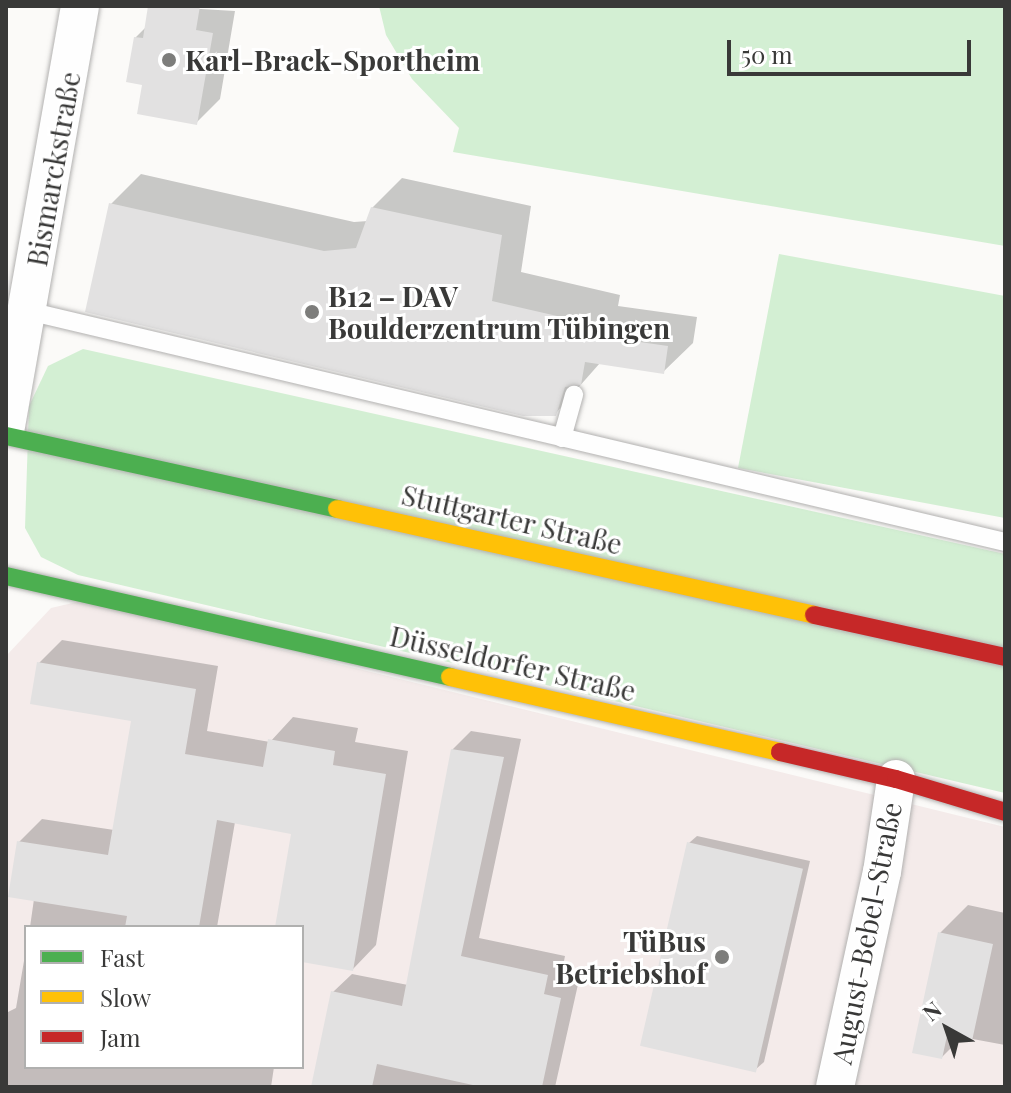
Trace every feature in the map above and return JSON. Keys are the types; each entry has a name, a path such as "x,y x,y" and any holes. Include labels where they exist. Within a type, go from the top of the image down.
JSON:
{"street":[{"name":"Bismarckstraße","path":"6,426 80,6"},
{"name":"Stuttgarter Straße","path":"6,436 1005,657"},
{"name":"Düsseldorfer Straße","path":"6,576 896,779 1005,812"},
{"name":"August-Bebel-Straße","path":"835,1087 882,872 896,779"}],"lane":[{"path":"28,311 1005,542"},
{"path":"562,438 574,395"}],"shaded area":[{"path":"81,601 1005,827 1005,1087 6,1087 6,656 51,608"}],"green space":[{"path":"379,6 1005,6 1005,246 453,152 459,128 412,79 386,35"},
{"path":"779,254 1005,296 1005,518 738,468"},
{"path":"83,349 1005,554 1005,793 78,575 41,557 25,528 29,406 48,366"}],"building":[{"name":"Karl-Brack-Sportheim","path":"148,6 200,6 196,30 213,33 197,125 137,114 142,85 126,82 134,37 143,38"},
{"name":"B12 – DAV Boulderzentrum Tübingen","path":"109,203 324,251 356,248 371,207 502,235 492,301 592,324 590,335 668,346 664,374 585,362 581,385 565,387 556,416 523,416 85,312"},
{"path":"37,662 196,689 185,754 263,767 268,739 335,751 333,765 386,774 353,971 304,962 304,925 275,925 291,834 217,820 199,925 125,925 127,916 8,897 17,841 108,855 131,721 30,704"},
{"path":"451,749 504,757 461,956 548,975 544,994 561,998 542,1087 482,1087 377,1064 372,1087 311,1087 331,991 402,1006"},
{"name":"TüBus Betriebshof","path":"687,842 803,869 756,1072 640,1046"},
{"path":"938,932 993,944 972,1041 947,1036 942,1059 912,1053"}],"traffic: fast":[{"path":"6,436 337,509"},
{"path":"6,576 450,677"}],"traffic: slow":[{"path":"337,509 814,615"},
{"path":"450,677 780,752"}],"traffic: jam":[{"path":"814,615 1005,657"},
{"path":"780,752 896,779 1005,812"}],"place":[{"name":"Karl-Brack-Sportheim","path":"169,60"},
{"name":"B12 – DAV Boulderzentrum Tübingen","path":"312,312"},
{"name":"TüBus Betriebshof","path":"722,957"}]}
